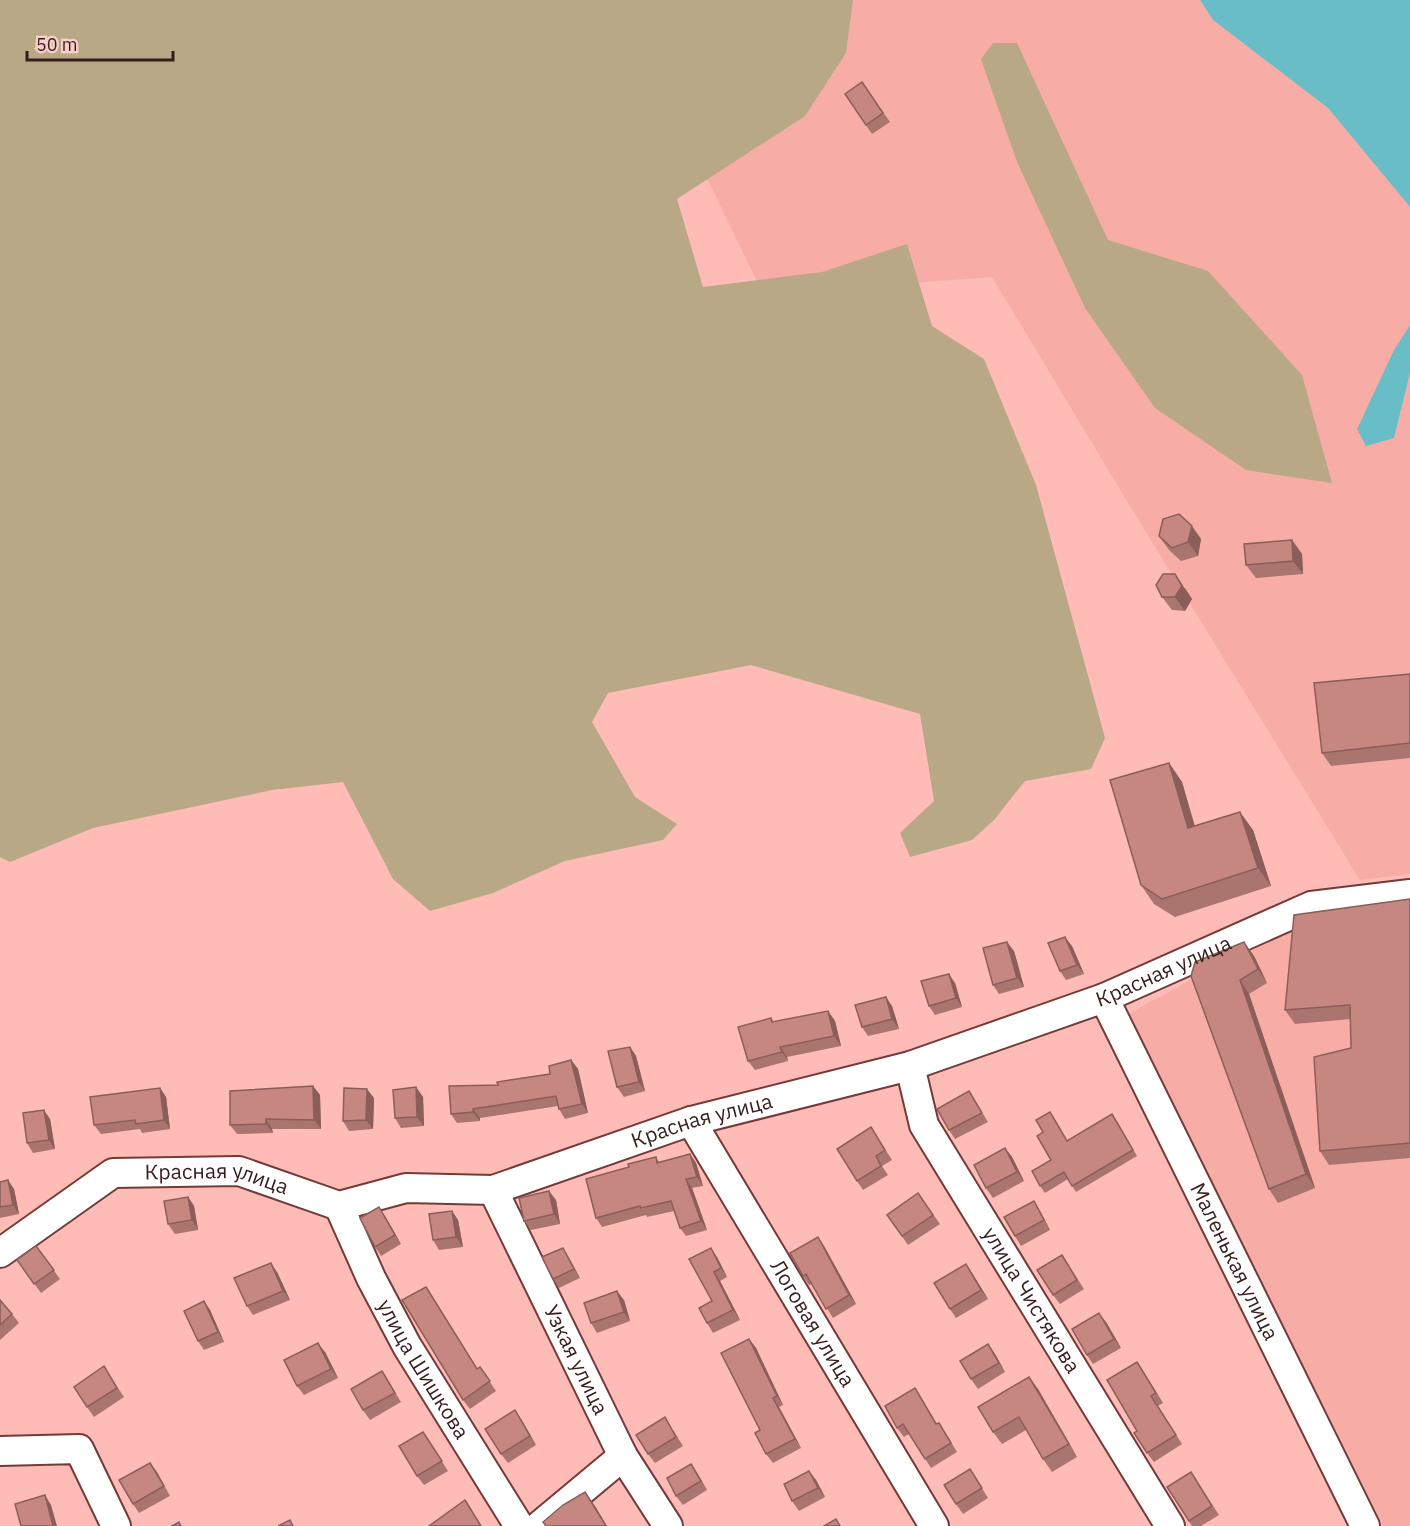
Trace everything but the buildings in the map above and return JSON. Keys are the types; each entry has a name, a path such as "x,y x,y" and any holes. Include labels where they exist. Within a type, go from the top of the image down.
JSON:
{"street":[{"name":"Красная улица","path":"0,1253 113,1173 238,1171 339,1206 406,1188 493,1190 691,1121 910,1066 1104,998 1311,906 1410,894"},
{"name":"Маленькая улица","path":"1104,998 1365,1526"},
{"name":"улица Чистякова","path":"910,1066 924,1125 1170,1526"},
{"name":"Логовая улица","path":"691,1121 934,1526"},
{"name":"Узкая улица","path":"493,1190 623,1456 668,1526"},
{"name":"улица Шишкова","path":"339,1206 407,1346 519,1526"},
{"path":"0,1451 79,1449 116,1526"},
{"path":"538,1526 623,1456"}],"shaded area":[{"path":"0,0 853,0 846,53 805,116 677,199 703,287 822,272 907,244 932,326 984,359 1036,485 1105,738 1091,769 1025,781 994,820 972,840 910,857 900,833 934,801 920,714 751,665 608,693 592,722 635,797 677,824 663,840 565,861 493,893 430,911 393,879 343,782 272,790 93,828 10,862 0,857"},
{"path":"621,0 1200,0 1213,20 1328,108 1410,207 1410,325 1394,350 1357,429 1394,438 1410,373 1410,874 1360,880 992,277 763,294"},
{"path":"993,43 1017,43 1108,240 1208,271 1302,375 1332,483 1246,470 1155,408 1085,308 1017,162 981,59"},
{"path":"1410,909 1410,1526 1383,1526 1128,1014 1220,964 1317,921"}],"water":[{"path":"1200,0 1410,0 1410,207 1328,108 1213,20"},
{"path":"1410,325 1410,373 1394,438 1366,446 1357,429 1394,350"}]}
